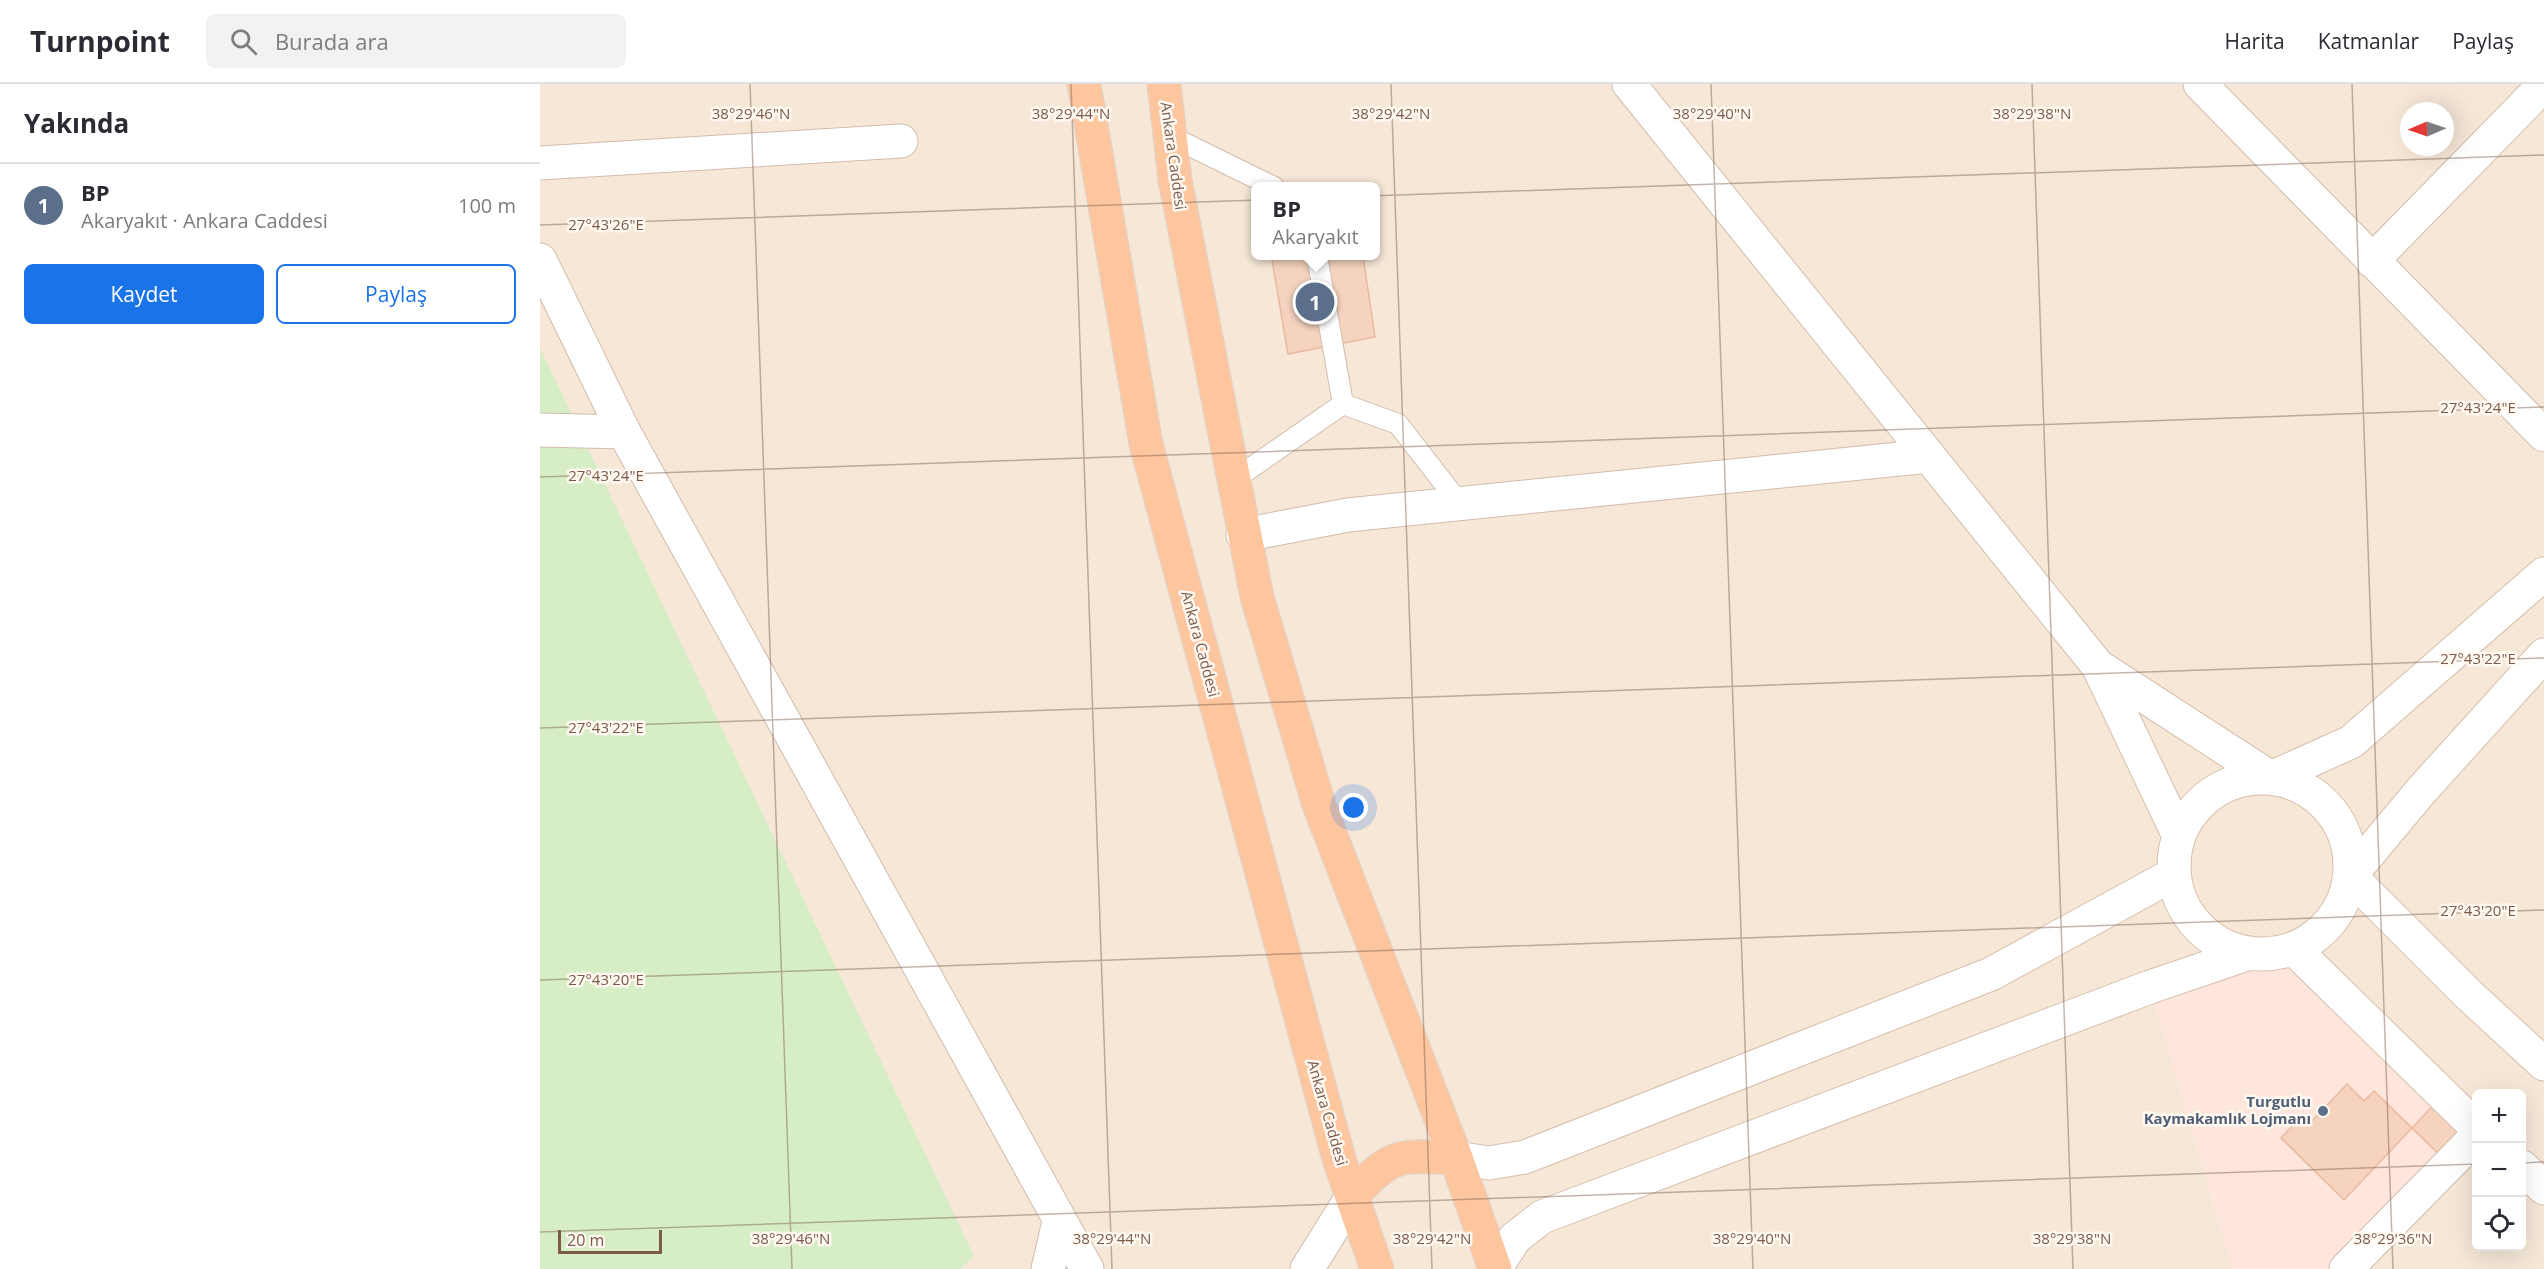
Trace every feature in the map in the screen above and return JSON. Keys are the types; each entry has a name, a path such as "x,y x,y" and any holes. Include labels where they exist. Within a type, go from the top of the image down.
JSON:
{"highway":[{"name":"Ankara Caddesi","path":"1084,84 1146,444 1339,1159 1377,1269"},
{"name":"Ankara Caddesi","path":"1164,84 1175,180 1232,481 1257,597 1319,805 1456,1158 1495,1269"},
{"path":"1352,1197 1376,1170 1397,1157 1456,1158"}],"street":[{"path":"1629,84 2098,666 2179,836"},
{"path":"2200,84 2544,435"},
{"path":"2372,261 2544,85"},
{"path":"540,163 901,141"},
{"path":"540,260 624,432 1059,1222 1088,1269"},
{"path":"540,430 624,432"},
{"path":"1243,535 1348,515 1929,456"},
{"path":"2247,954 2220,944 2197,926 2181,902 2174,874 2174,855 2179,836 2194,810 2215,790 2242,779 2271,778 2351,742 2544,574"},
{"path":"2350,876 2421,791 2544,655"},
{"path":"1495,1269 1515,1238 1542,1217 2150,987 2247,954 2271,954 2294,949 2316,937 2332,920 2344,899 2350,876 2350,856 2346,836 2336,817 2321,800 2303,787 2271,778 2098,666"},
{"path":"1456,1158 1489,1163 1525,1157 1990,974 2174,874"},
{"path":"2350,876 2469,995 2544,1064"},
{"path":"2294,949 2472,1122"},
{"path":"2346,1269 2472,1141"},
{"path":"2526,1171 2544,1188"},
{"path":"1307,1269 1352,1197"},
{"path":"1048,1269 1059,1222"}],"lane":[{"path":"1170,136 1266,182"},
{"path":"1318,260 1343,404"},
{"path":"1232,481 1343,404"},
{"path":"1343,404 1398,424 1460,504"}],"shaded area":[{"path":"540,84 2544,84 2544,1269 540,1269"},
{"name":"Turgutlu Kaymakamlık Lojmanı","path":"2294,949 2472,1123 2472,1131 2346,1269 2232,1269 2150,988 2247,954 2271,954"}],"green space":[{"path":"540,348 974,1256 960,1269 540,1269"}],"building":[{"path":"1272,260 1364,260 1375,337 1288,354"},
{"name":"Turgutlu Kaymakamlık Lojmanı","path":"2347,1084 2364,1101 2374,1091 2412,1128 2344,1200 2281,1138 2304,1114 2312,1121"},
{"path":"2443,1095 2472,1123 2472,1133 2450,1165 2412,1128"}],"place":[{"name":"BP","path":"1315,302"},
{"name":"Turgutlu Kaymakamlık Lojmanı","path":"2323,1111"}]}
